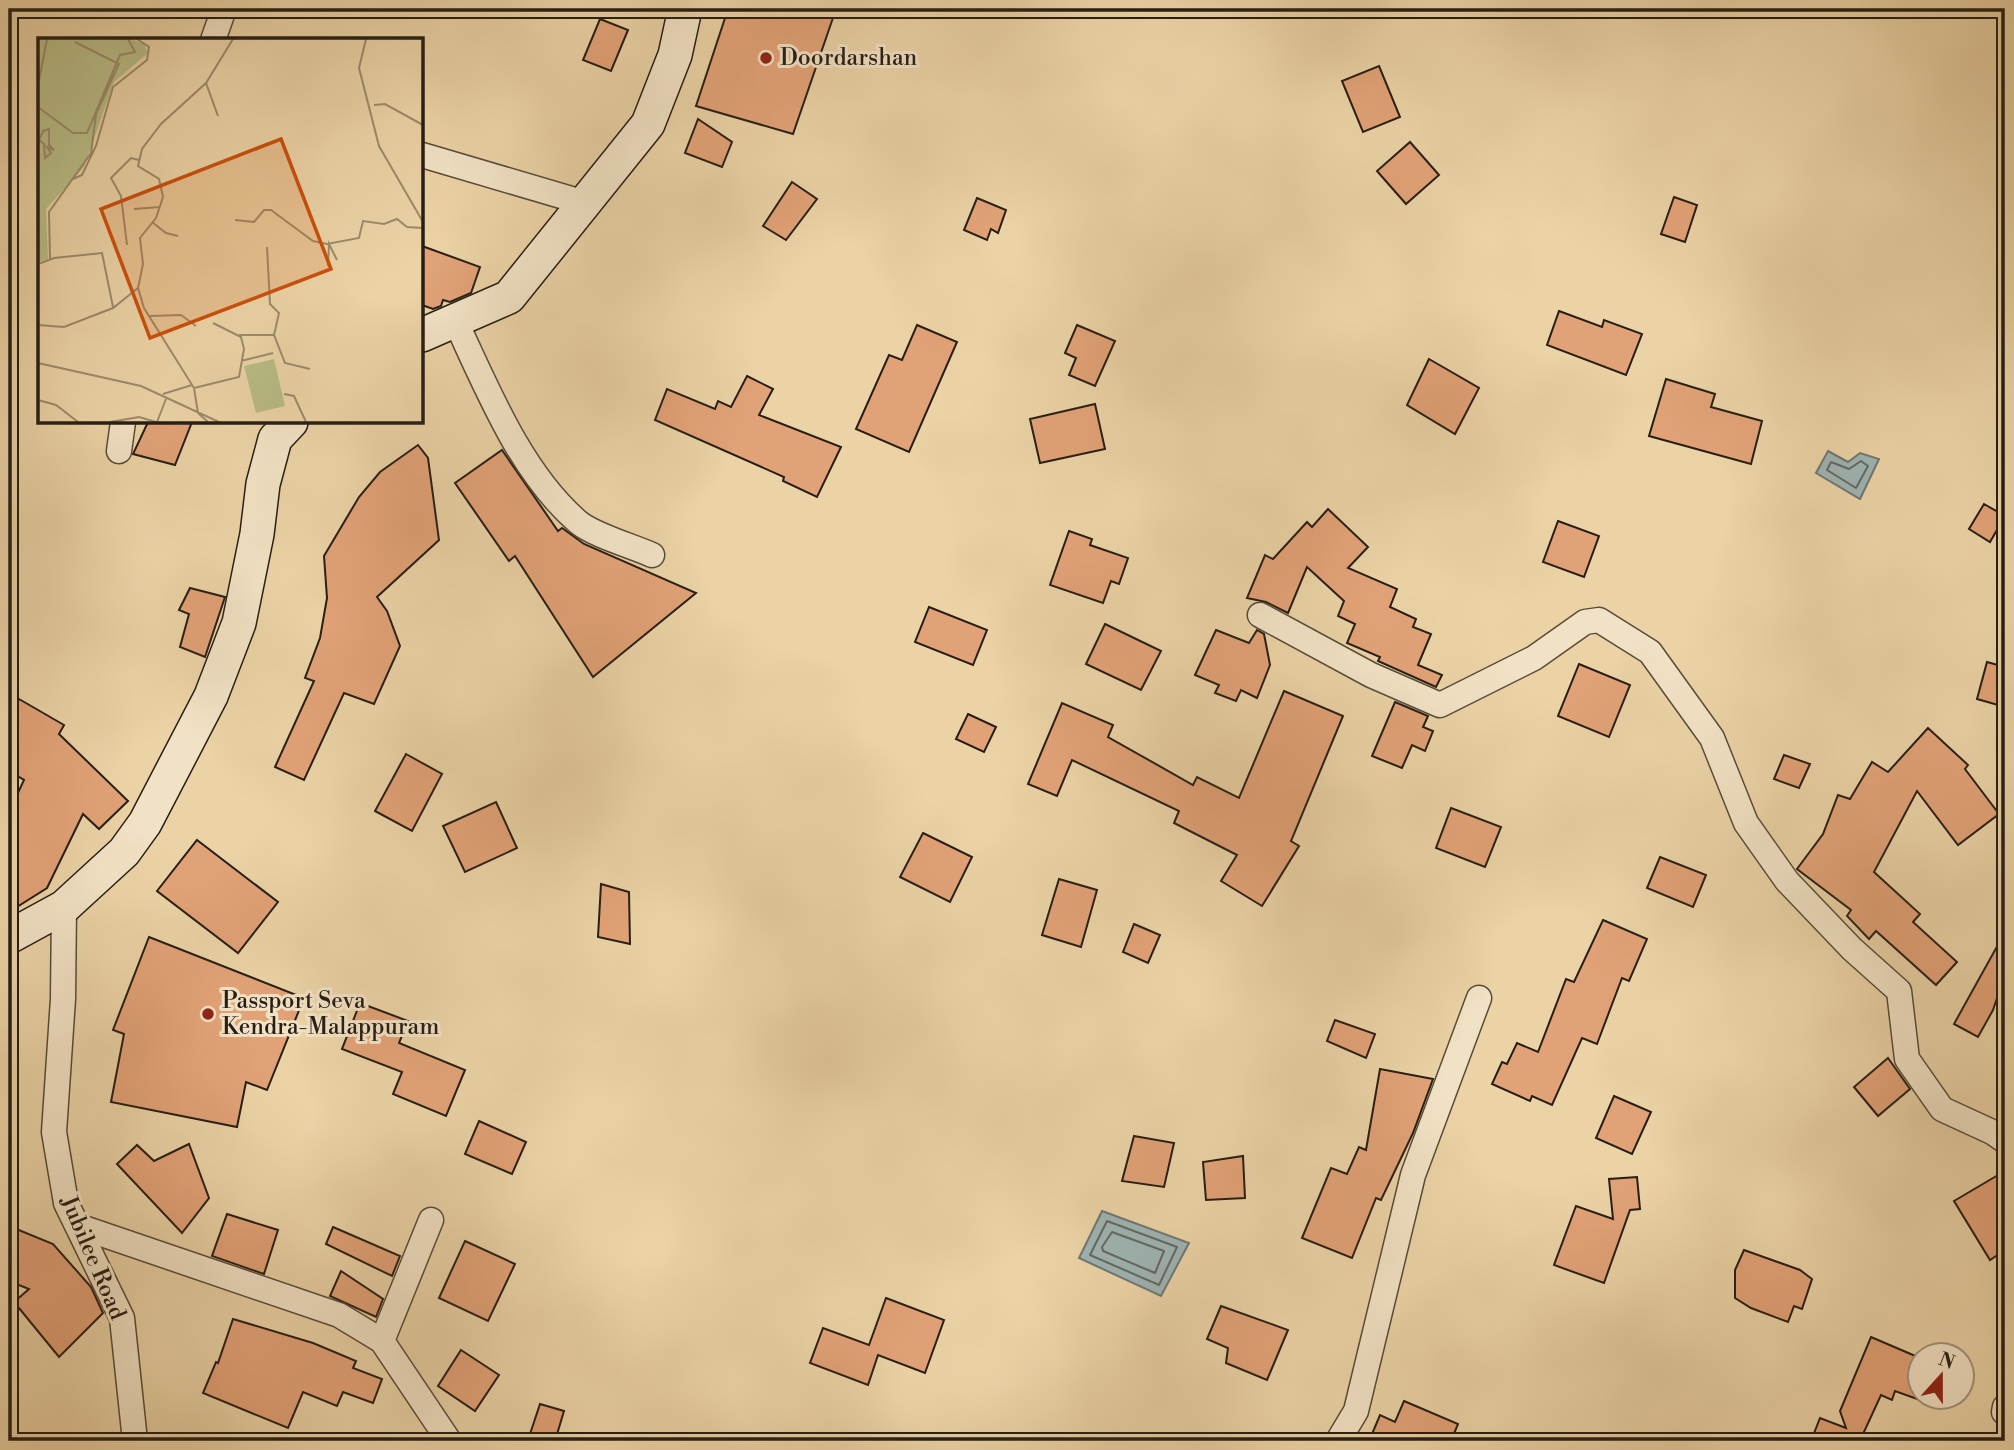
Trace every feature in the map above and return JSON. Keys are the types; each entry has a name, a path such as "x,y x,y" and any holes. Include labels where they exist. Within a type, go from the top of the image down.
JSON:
{"main road":[{"path":"424,334 509,297 585,203 648,124 675,55 685,9"},
{"path":"9,937 64,907 124,852 145,823 211,696 239,623 257,534 263,484 275,439 289,424"}],"street":[{"path":"214,38 224,9"},
{"path":"424,156 585,203"},
{"path":"455,320 504,424 544,484 579,524 652,555"},
{"path":"119,450 123,424"},
{"path":"1260,615 1371,676 1440,705 1534,658 1585,622 1598,620 1650,652 1712,738 1746,823 1787,881 1852,949 1899,991 1907,1059 1942,1109 1992,1132 2005,1142"},
{"name":"Jubilee Road","path":"64,907 63,999 54,1132 66,1203 122,1318 135,1441"},
{"path":"1338,1441 1356,1411 1413,1175 1479,998"},
{"path":"382,1341 431,1220"},
{"path":"78,1226 339,1315 382,1341 449,1441"}],"water":[{"path":"1828,451 1848,462 1860,453 1879,459 1860,499 1816,473"},
{"path":"1102,1211 1189,1243 1161,1296 1079,1258"}],"building":[{"name":"Doordarshan","path":"728,9 836,9 793,134 696,106"},
{"path":"600,19 628,30 611,71 583,60"},
{"path":"1379,66 1400,117 1363,132 1342,81"},
{"path":"698,119 732,142 722,167 685,153"},
{"path":"1410,142 1439,175 1406,204 1377,171"},
{"path":"792,182 817,199 786,240 763,226"},
{"path":"1674,197 1697,205 1685,242 1661,234"},
{"path":"977,198 1006,210 998,233 991,229 987,240 964,230"},
{"path":"424,247 480,267 471,293 450,302 443,300 441,306 433,309 424,306"},
{"path":"1559,311 1602,327 1604,320 1642,334 1626,375 1547,345"},
{"path":"917,325 957,342 909,452 856,429 889,355 902,360"},
{"path":"1077,325 1115,341 1095,386 1069,375 1076,358 1065,353"},
{"path":"1429,359 1479,388 1455,434 1407,405"},
{"path":"747,376 773,389 759,415 841,447 817,497 783,481 784,477 655,420 667,389 715,409 718,401 731,407"},
{"path":"1666,379 1715,394 1711,407 1762,421 1751,464 1649,436"},
{"path":"1095,404 1105,449 1040,463 1030,419"},
{"path":"147,424 191,424 175,465 133,454"},
{"path":"418,445 428,458 439,540 377,597 387,611 400,646 374,704 344,693 304,780 275,767 314,681 305,678 320,638 327,598 324,556 359,497 380,472"},
{"path":"502,450 558,531 562,528 584,544 696,593 593,677 515,556 509,561 455,483"},
{"path":"1984,504 2005,516 1990,542 1969,529"},
{"path":"1328,509 1368,547 1348,568 1397,589 1390,607 1416,619 1413,627 1431,634 1418,665 1442,675 1436,687 1378,661 1380,657 1347,643 1355,624 1338,616 1344,601 1307,567 1288,613 1266,602 1247,598 1265,555 1273,559 1307,522 1312,527"},
{"path":"1558,521 1599,536 1584,577 1543,562"},
{"path":"1069,531 1092,539 1090,545 1128,558 1119,584 1111,581 1103,603 1050,585"},
{"path":"190,588 225,597 205,657 180,647 189,614 179,610"},
{"path":"929,607 987,630 973,665 915,642"},
{"path":"1105,624 1161,651 1141,690 1086,664"},
{"path":"1216,630 1249,643 1257,630 1264,634 1270,665 1257,698 1241,690 1236,701 1215,693 1219,685 1195,675"},
{"path":"1987,662 2005,667 2005,707 1977,699"},
{"path":"1579,664 1630,685 1609,737 1558,716"},
{"path":"1284,691 1343,716 1291,841 1299,846 1262,906 1221,881 1237,855 1174,823 1179,811 1072,760 1057,796 1028,784 1062,703 1113,725 1108,737 1193,785 1197,777 1239,798"},
{"path":"19,699 64,725 59,734 128,801 99,829 83,814 47,888 9,912 9,812 24,780 9,771 9,717"},
{"path":"1395,702 1428,716 1423,727 1433,731 1425,751 1412,745 1402,768 1372,756"},
{"path":"968,714 996,727 984,752 956,739"},
{"path":"1928,728 1968,765 1965,769 1999,814 1958,845 1917,791 1874,872 1920,914 1913,922 1957,962 1936,985 1876,931 1869,939 1847,916 1851,910 1797,869 1823,834 1838,795 1850,799 1872,762 1888,772"},
{"path":"406,754 442,774 412,831 375,811"},
{"path":"1784,755 1810,764 1799,788 1774,779"},
{"path":"496,802 517,848 465,872 443,826"},
{"path":"1451,808 1501,827 1485,867 1436,848"},
{"path":"923,833 972,857 950,902 900,877"},
{"path":"197,840 278,902 238,953 157,891"},
{"path":"1660,857 1706,875 1693,907 1647,888"},
{"path":"1059,879 1097,890 1081,947 1042,935"},
{"path":"601,884 629,892 630,944 598,937"},
{"path":"1603,920 1647,939 1629,981 1622,978 1597,1044 1582,1038 1552,1105 1532,1096 1530,1101 1492,1084 1502,1062 1507,1064 1517,1043 1538,1052 1566,979 1574,982"},
{"path":"1134,924 1160,935 1148,963 1123,952"},
{"path":"2005,932 2005,974 1993,1010 1978,1037 1954,1024"},
{"name":"Passport Seva Kendra-Malappuram","path":"149,937 304,998 267,1090 246,1082 237,1127 111,1102 124,1034 113,1030"},
{"path":"360,1003 408,1021 399,1043 465,1070 446,1116 393,1094 402,1072 342,1049"},
{"path":"1335,1020 1375,1034 1366,1058 1327,1041"},
{"path":"1888,1058 1910,1089 1878,1116 1854,1087"},
{"path":"1380,1069 1433,1079 1413,1133 1381,1200 1376,1198 1352,1258 1302,1238 1331,1168 1347,1174 1359,1147 1366,1150"},
{"path":"1614,1096 1651,1112 1632,1154 1596,1138"},
{"path":"479,1121 526,1142 512,1174 465,1154"},
{"path":"1134,1136 1174,1143 1164,1187 1122,1181"},
{"path":"189,1144 209,1198 182,1233 117,1164 137,1145 154,1161"},
{"path":"1243,1156 1245,1198 1206,1200 1203,1162"},
{"path":"2005,1171 2005,1250 1990,1260 1954,1201"},
{"path":"1637,1177 1640,1209 1630,1210 1604,1283 1554,1265 1576,1206 1613,1219 1609,1179"},
{"path":"227,1214 278,1230 264,1274 212,1256"},
{"path":"9,1226 53,1244 91,1287 103,1313 59,1357 14,1302 29,1289 9,1281"},
{"path":"333,1227 400,1256 392,1276 326,1244"},
{"path":"465,1241 515,1264 488,1321 439,1298"},
{"path":"1744,1250 1800,1270 1812,1279 1802,1309 1794,1306 1788,1322 1751,1308 1735,1298 1735,1270"},
{"path":"341,1271 383,1299 376,1317 330,1296"},
{"path":"886,1298 944,1320 925,1373 878,1355 868,1385 810,1363 823,1328 869,1345"},
{"path":"1221,1306 1288,1330 1267,1380 1226,1363 1228,1348 1207,1339"},
{"path":"233,1319 313,1343 356,1361 353,1368 382,1379 373,1403 343,1392 337,1406 303,1392 288,1428 203,1393 216,1362 218,1363"},
{"path":"1871,1337 1906,1352 1906,1395 1895,1391 1892,1400 1881,1395 1863,1434 1876,1441 1811,1441 1820,1418 1846,1428 1840,1411"},
{"path":"461,1350 499,1375 475,1411 438,1386"},
{"path":"1404,1401 1458,1424 1451,1441 1369,1441 1380,1415 1395,1422"},
{"path":"540,1404 564,1411 555,1441 530,1434"}],"place":[{"name":"Doordarshan","path":"766,58"},
{"name":"Passport Seva Kendra-Malappuram","path":"208,1014"}]}
